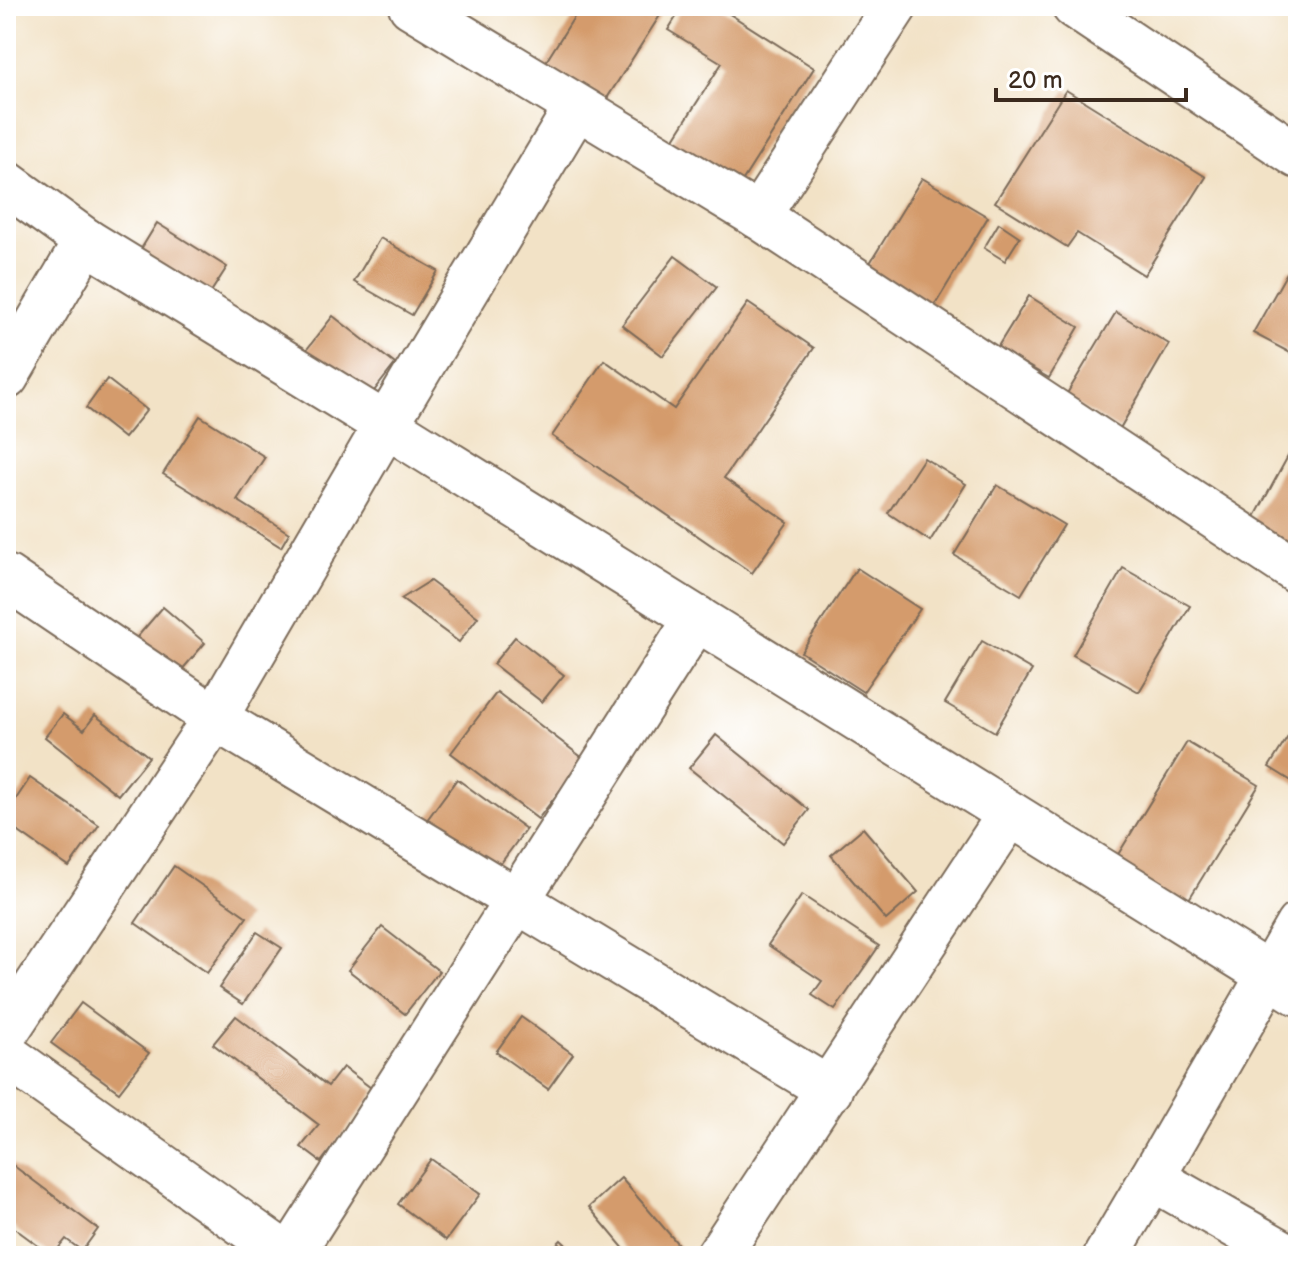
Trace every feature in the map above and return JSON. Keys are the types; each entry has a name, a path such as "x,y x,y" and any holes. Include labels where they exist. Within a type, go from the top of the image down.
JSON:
{"street":[{"path":"411,6 758,216 1298,572"},
{"path":"758,216 895,6"},
{"path":"1074,6 1298,156"},
{"path":"6,1032 215,718 576,108"},
{"path":"6,183 86,241 1283,984"},
{"path":"6,377 86,241"},
{"path":"6,577 215,718 830,1090"},
{"path":"6,1055 289,1256 697,618"},
{"path":"718,1256 1010,814"},
{"path":"1106,1256 1152,1178 1283,984 1298,925"},
{"path":"1152,1178 1289,1256"}],"building":[{"path":"581,6 666,6 602,106 542,68"},
{"path":"683,6 717,6 814,68 734,194 666,151 722,63 668,30"},
{"path":"1066,90 1206,177 1144,275 1077,233 1067,247 995,202"},
{"path":"922,178 988,217 929,315 862,276"},
{"path":"157,223 227,267 207,298 138,254"},
{"path":"999,223 1020,237 1005,261 984,248"},
{"path":"380,238 438,271 412,315 354,282"},
{"path":"675,256 717,287 663,356 622,325"},
{"path":"1289,269 1298,274 1298,357 1253,333"},
{"path":"1029,296 1079,327 1049,378 997,348"},
{"path":"748,303 814,348 724,478 788,522 752,573 552,436 604,360 674,409"},
{"path":"1116,312 1169,344 1119,430 1065,397"},
{"path":"333,316 395,364 367,400 304,353"},
{"path":"107,379 147,410 124,438 86,408"},
{"path":"200,416 265,457 237,500 289,533 281,547 163,474"},
{"path":"1298,438 1298,550 1251,524"},
{"path":"924,458 966,484 930,541 888,513"},
{"path":"997,485 1064,525 1021,595 954,555"},
{"path":"857,568 920,609 863,692 801,652"},
{"path":"1123,568 1190,606 1139,692 1073,655"},
{"path":"430,581 478,617 459,642 401,599"},
{"path":"163,607 205,643 174,679 132,643"},
{"path":"515,637 564,675 542,702 493,664"},
{"path":"982,641 1032,670 995,732 945,703"},
{"path":"497,692 584,759 538,819 451,753"},
{"path":"63,714 84,730 95,715 149,757 118,795 45,737"},
{"path":"1298,721 1298,785 1269,767"},
{"path":"716,735 809,810 783,843 689,768"},
{"path":"1187,742 1259,785 1183,909 1111,866"},
{"path":"30,778 99,825 69,867 6,823 6,814"},
{"path":"457,779 526,829 493,874 424,824"},
{"path":"863,828 918,892 886,920 831,855"},
{"path":"174,866 247,917 207,973 135,923"},
{"path":"802,895 879,946 835,1010 812,995 822,981 768,945"},
{"path":"382,927 439,971 405,1014 348,970"},
{"path":"257,932 282,948 243,1004 219,988"},
{"path":"81,1003 149,1053 119,1092 51,1043"},
{"path":"236,1016 328,1086 343,1067 375,1091 321,1162 301,1147 319,1125 213,1044"},
{"path":"521,1017 573,1054 548,1089 496,1052"},
{"path":"431,1159 480,1194 446,1240 398,1204"},
{"path":"6,1160 98,1229 82,1251 66,1239 52,1256 6,1222"},
{"path":"621,1178 684,1251 677,1256 630,1256 589,1207"},
{"path":"561,1240 578,1256 545,1256"}]}
